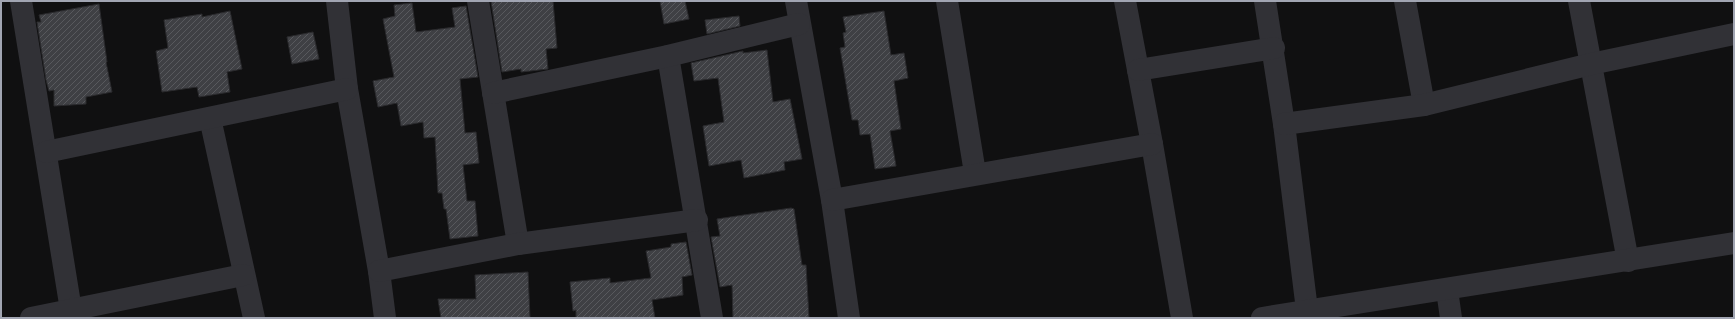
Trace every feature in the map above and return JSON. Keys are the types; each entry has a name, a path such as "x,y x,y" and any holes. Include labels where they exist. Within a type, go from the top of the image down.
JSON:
{"street":[{"path":"21,1 71,310"},
{"path":"337,1 346,89 379,271 385,318"},
{"path":"478,1 518,244"},
{"path":"796,1 832,200 849,318"},
{"path":"1125,1 1152,144 1182,318"},
{"path":"1266,1 1274,48 1308,314"},
{"path":"1405,1 1424,105"},
{"path":"1579,1 1628,261"},
{"path":"953,2 976,174"},
{"path":"493,93 668,56 799,24"},
{"path":"1284,124 1424,105 1591,64 1734,34"},
{"path":"1138,70 1274,48"},
{"path":"668,56 712,318"},
{"path":"46,152 346,89"},
{"path":"210,118 243,275 254,318"},
{"path":"832,200 1152,144"},
{"path":"379,271 518,244 696,220"},
{"path":"1262,318 1308,314 1734,243"},
{"path":"31,318 243,275"},
{"path":"1447,290 1451,318"}],"building":[{"path":"491,1 553,1 557,48 546,49 548,69 521,72 521,69 502,72"},
{"path":"660,1 685,1 689,19 664,24"},
{"path":"412,3 416,32 455,27 452,8 466,6 478,77 460,79 465,133 476,132 479,163 463,165 467,201 475,201 478,236 450,239 442,193 438,193 435,137 424,138 423,122 401,126 397,103 378,107 373,81 394,77 383,19 395,16 394,5"},
{"path":"99,4 106,62 112,92 86,97 86,104 54,106 54,90 49,91 46,80 37,22 41,22 39,15"},
{"path":"230,11 242,69 227,72 230,92 199,97 197,87 162,92 156,51 168,48 164,20 202,14 202,17"},
{"path":"884,11 891,55 904,53 908,78 894,81 901,129 890,131 896,166 875,169 870,134 860,135 858,120 852,120 840,48 845,47 843,33 846,32 843,17"},
{"path":"739,16 740,26 707,34 705,20"},
{"path":"313,32 319,59 292,64 287,37"},
{"path":"767,50 773,102 790,99 802,159 784,162 785,170 744,178 741,160 709,166 703,126 724,122 718,78 694,81 691,63 743,51 743,53"},
{"path":"791,208 794,209 802,265 806,265 809,318 733,318 732,285 720,287 711,237 720,236 717,219"},
{"path":"686,242 692,275 682,277 683,295 652,300 655,318 576,318 576,310 573,311 570,282 610,278 610,283 651,278 646,251 671,247 671,244"},
{"path":"528,272 530,318 441,318 438,299 476,299 475,275"}]}
